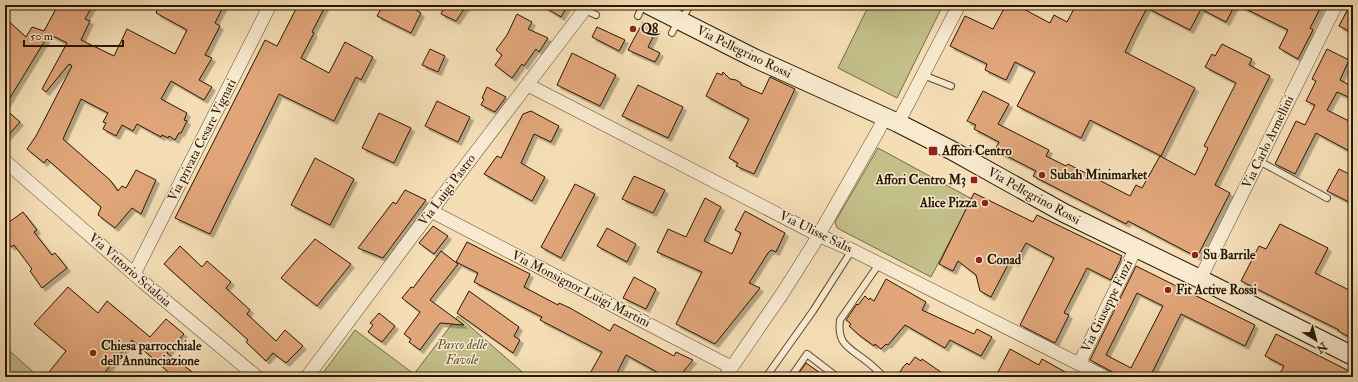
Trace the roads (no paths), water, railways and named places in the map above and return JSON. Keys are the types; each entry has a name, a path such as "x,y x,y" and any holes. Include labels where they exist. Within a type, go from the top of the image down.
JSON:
{"main road":[{"name":"Via Pellegrino Rossi","path":"643,10 892,120 951,150 1064,213 1353,356"}],"street":[{"name":"Via privata Cesare Vignati","path":"134,274 270,5"},
{"path":"728,372 782,294 878,131 892,120 924,75 958,5"},
{"name":"Via Carlo Armellini","path":"1200,279 1336,5"},
{"name":"Via Luigi Pastro","path":"307,377 431,211 528,85 590,10"},
{"name":"Via Ulisse Salis","path":"528,85 818,235 852,250 1105,377"},
{"name":"Via Vittorio Scialoia","path":"5,161 134,274 257,377"},
{"name":"Via Monsignor Luigi Martini","path":"431,211 728,372"},
{"name":"Via Giuseppe Finzi","path":"1079,364 1136,248"}],"lane":[{"path":"643,5 643,10"},
{"path":"677,24 690,5"},
{"path":"924,75 951,86"},
{"path":"1259,161 1327,198"},
{"path":"766,377 813,311 852,250"},
{"path":"879,264 840,320 839,328 841,339 845,346 866,360 884,377"},
{"path":"790,377 807,354 837,377"}],"place":[{"name":"Q8","path":"633,29"},
{"name":"Affori Centro","path":"933,151"},
{"name":"Subah Minimarket","path":"1042,175"},
{"name":"Affori Centro M3","path":"974,180"},
{"name":"Alice Pizza","path":"985,203"},
{"name":"Su Barrile","path":"1195,255"},
{"name":"Conad","path":"979,260"},
{"name":"Fit Active Rossi","path":"1168,290"},
{"name":"Chiesa parrocchiale dell'Annunciazione","path":"93,353"}],"park label":[{"name":"Parco delle Favole","path":"462,352"}]}
